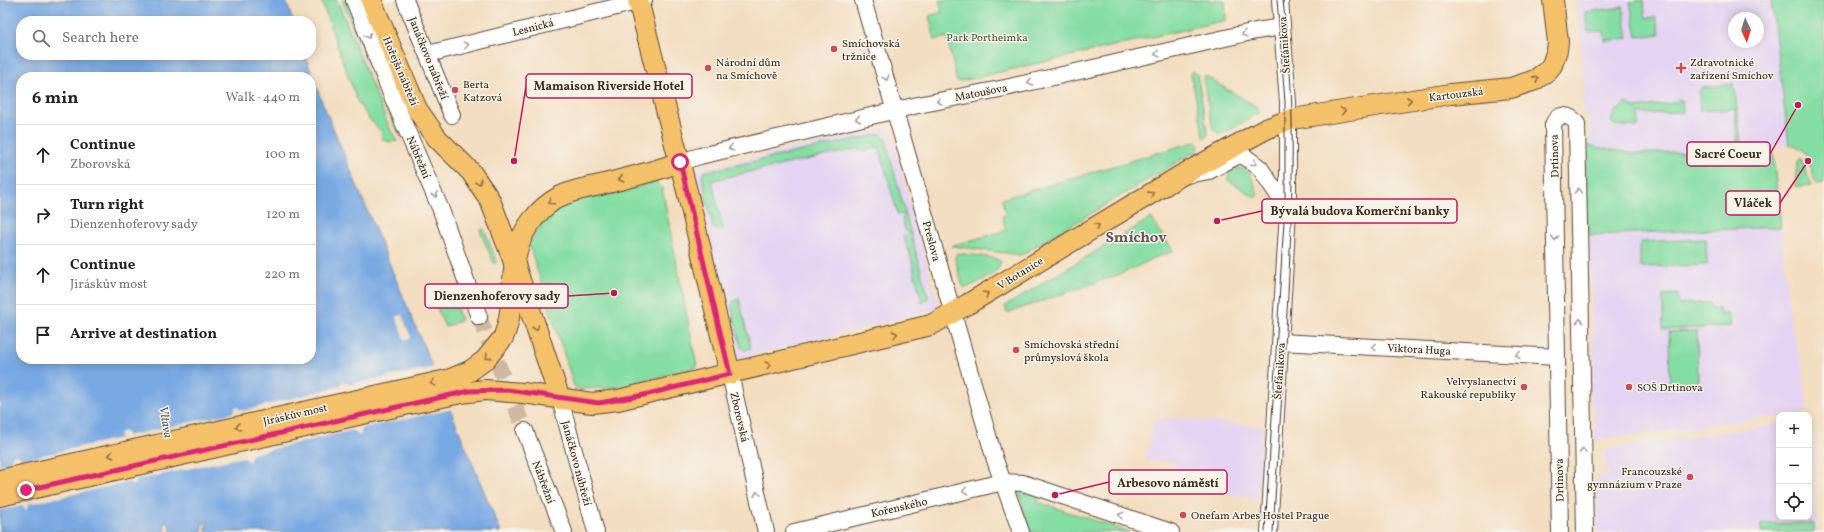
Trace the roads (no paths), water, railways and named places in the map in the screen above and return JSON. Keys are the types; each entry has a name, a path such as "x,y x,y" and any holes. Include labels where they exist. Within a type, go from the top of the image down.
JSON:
{"main road":[{"name":"Hořejší nábřeží","path":"371,0 412,101 437,138"},
{"name":"Zborovská","path":"640,0 730,374"},
{"name":"Kartouzská","path":"1288,120 1370,106 1511,88 1535,80 1542,76 1552,64 1558,50 1553,0"},
{"name":"V Botanice","path":"560,399 592,403 644,395 931,325 1180,176 1258,133 1288,120"},
{"name":"Janáčkovo nábřeží","path":"437,138 471,172 483,188 495,212 515,265 560,399"},
{"name":"Jiráskův most","path":"0,480 451,379 470,371 480,364 494,350 503,338 511,313 517,249 528,228 541,210 551,202 570,192 659,170 680,162"},
{"name":"Jiráskův most","path":"0,496 452,395 485,390 523,392 560,399"}],"street":[{"name":"Nábřežní","path":"354,0 441,210 479,317"},
{"name":"Janáčkovo nábřeží","path":"405,0 452,115"},
{"name":"Lesnická","path":"428,54 640,0"},
{"name":"Preslova","path":"863,0 896,110 952,313 995,460 1021,532"},
{"name":"Štefánikova","path":"1269,532 1288,210 1288,120 1280,0"},
{"name":"Matoušova","path":"680,162 896,110 1256,31 1282,27"},
{"name":"Drtinova","path":"1560,532 1553,125 1555,119 1559,116 1565,115 1570,116 1577,124 1585,532"},
{"path":"1180,176 1209,172 1237,156 1244,156 1260,168 1288,210"},
{"name":"Viktora Huga","path":"1281,342 1557,357"},
{"name":"Zborovská","path":"730,374 766,532"},
{"name":"Janáčkovo nábřeží","path":"560,399 596,532"},
{"name":"Nábřežní","path":"525,431 564,532"},
{"name":"Kořenského","path":"794,532 1003,482 1024,483 1172,532"}],"water":[{"name":"Vltava","path":"0,0 286,0 291,16 16,16 16,60 307,60 311,72 16,72 16,364 316,364 316,85 501,532 206,532 206,524 203,521 202,532 171,532 168,522 165,521 164,524 166,532 0,532"}],"tunnel":[{"path":"479,317 525,431"}],"tram line":[{"path":"1265,532 1285,204 1285,102 1277,0"},
{"path":"1273,532 1289,275 1292,172 1291,91 1283,0"}],"place":[{"name":"Smíchovská tržnice","path":"834,49"},
{"name":"Národní dům na Smíchově","path":"708,68"},
{"name":"Zdravotnické zařízení Smíchov","path":"1681,68"},
{"name":"Berta Katzová","path":"455,90"},
{"name":"Sacré Coeur","path":"1798,105"},
{"name":"Mamaison Riverside Hotel","path":"514,161"},
{"name":"Vláček","path":"1808,161"},
{"name":"Bývalá budova Komerční banky","path":"1217,221"},
{"name":"Dienzenhoferovy sady","path":"614,293"},
{"name":"Smíchovská střední průmyslová škola","path":"1016,350"},
{"name":"Velvyslanectví Rakouské republiky","path":"1524,387"},
{"name":"SOŠ Drtinova","path":"1629,387"},
{"name":"Francouzské gymnázium v Praze","path":"1690,477"},
{"name":"Arbesovo náměstí","path":"1055,495"},
{"name":"Onefam Arbes Hostel Prague","path":"1183,515"}],"district":[{"name":"Smíchov","path":"1136,237"}],"park label":[{"name":"Park Portheimka","path":"987,37"}]}
